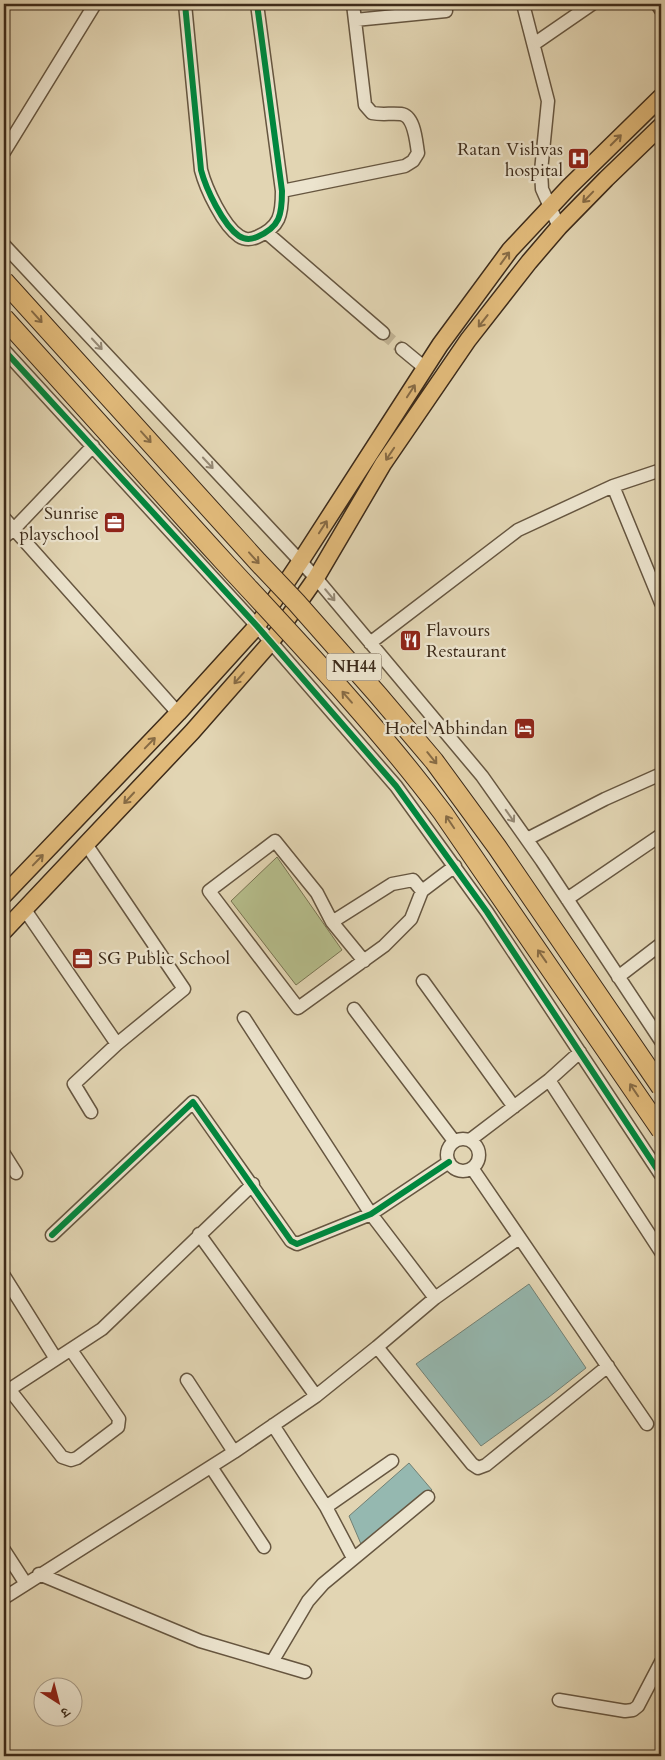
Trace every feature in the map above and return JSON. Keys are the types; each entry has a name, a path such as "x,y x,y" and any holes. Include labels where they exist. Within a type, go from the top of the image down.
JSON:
{"highway":[{"name":"NH44","path":"4,281 296,602 434,761 497,847 661,1087"},
{"name":"NH44","path":"4,318 122,450 285,627 413,772 444,813 661,1130"}],"main road":[{"path":"4,895 178,713 257,626 440,345 510,250 550,206 661,97"},
{"path":"4,931 192,732 271,642 316,578 383,464 463,348 529,262 559,227 661,126"}],"street":[{"path":"4,152 95,4"},
{"path":"185,4 201,170 211,198 237,235 248,240 272,229 282,211 282,191 257,4"},
{"path":"282,191 405,166 416,158 417,148 409,118 402,114 372,113 365,105 353,4"},
{"path":"523,4 548,101 540,170 542,189 559,227"},
{"path":"534,44 592,4"},
{"path":"657,4 661,10"},
{"path":"355,20 446,11"},
{"path":"267,232 383,333"},
{"path":"4,245 316,578 482,776 526,838 661,1041"},
{"path":"402,349 425,368"},
{"path":"4,350 257,626 396,786 487,912 661,1175"},
{"path":"9,533 93,446"},
{"path":"370,643 518,530 613,486 661,470"},
{"path":"613,486 658,581 661,603"},
{"path":"4,518 9,533 178,713"},
{"path":"526,838 661,774"},
{"path":"567,899 661,835"},
{"path":"364,962 332,922 317,893 275,841 210,891 298,1008 364,962 384,946 412,919 422,891 455,866"},
{"path":"86,844 184,988 117,1044 74,1084 91,1112"},
{"path":"332,922 392,884 413,880 422,891"},
{"path":"25,910 117,1044"},
{"path":"618,977 661,944"},
{"path":"423,981 514,1107"},
{"path":"354,1009 454,1141"},
{"path":"244,1018 371,1214 435,1298"},
{"path":"470,1140 478,1150 476,1163 472,1168 459,1170 448,1162 447,1151 454,1141 459,1139 470,1140 549,1080 580,1052"},
{"path":"549,1080 661,1252"},
{"path":"52,1235 193,1102 253,1184 291,1241 297,1244 371,1214 448,1162"},
{"path":"4,1154 16,1173"},
{"path":"472,1168 646,1424"},
{"path":"70,1350 119,1419 118,1427 77,1458 71,1460 62,1457 7,1391 112,1320 199,1234 253,1184"},
{"path":"199,1234 316,1396"},
{"path":"4,1598 39,1574 211,1467 316,1396 377,1348 435,1298 519,1238"},
{"path":"4,1276 56,1359"},
{"path":"377,1348 472,1464 478,1468 486,1465 608,1366"},
{"path":"187,1380 234,1452"},
{"path":"273,1425 326,1506 353,1558"},
{"path":"326,1506 392,1462"},
{"path":"211,1467 264,1547"},
{"path":"272,1662 308,1601 323,1584 428,1497"},
{"path":"4,1550 26,1584"},
{"path":"39,1574 182,1634 305,1672"},
{"path":"559,1700 625,1711 633,1710 638,1706 661,1662"}],"green space":[{"path":"277,857 342,950 296,985 231,901"}],"water":[{"path":"529,1284 586,1368 481,1446 416,1364"},
{"path":"409,1463 432,1490 410,1509 361,1544 349,1516"}],"tunnel":[{"path":"383,333 402,349"}],"cycle path":[{"path":"185,4 201,170 211,196 227,224 241,237 248,239 271,229 278,219 282,199 257,4"},
{"path":"4,350 257,626 396,786 487,912 661,1175"},
{"path":"52,1235 193,1102 291,1241 297,1244 371,1214 449,1162"}],"place":[{"name":"Ratan Vishvas hospital","path":"579,159"},
{"name":"Sunrise playschool","path":"115,523"},
{"name":"Flavours Restaurant","path":"410,640"},
{"name":"Hotel Abhindan","path":"524,728"},
{"name":"SG Public School","path":"82,958"}]}
